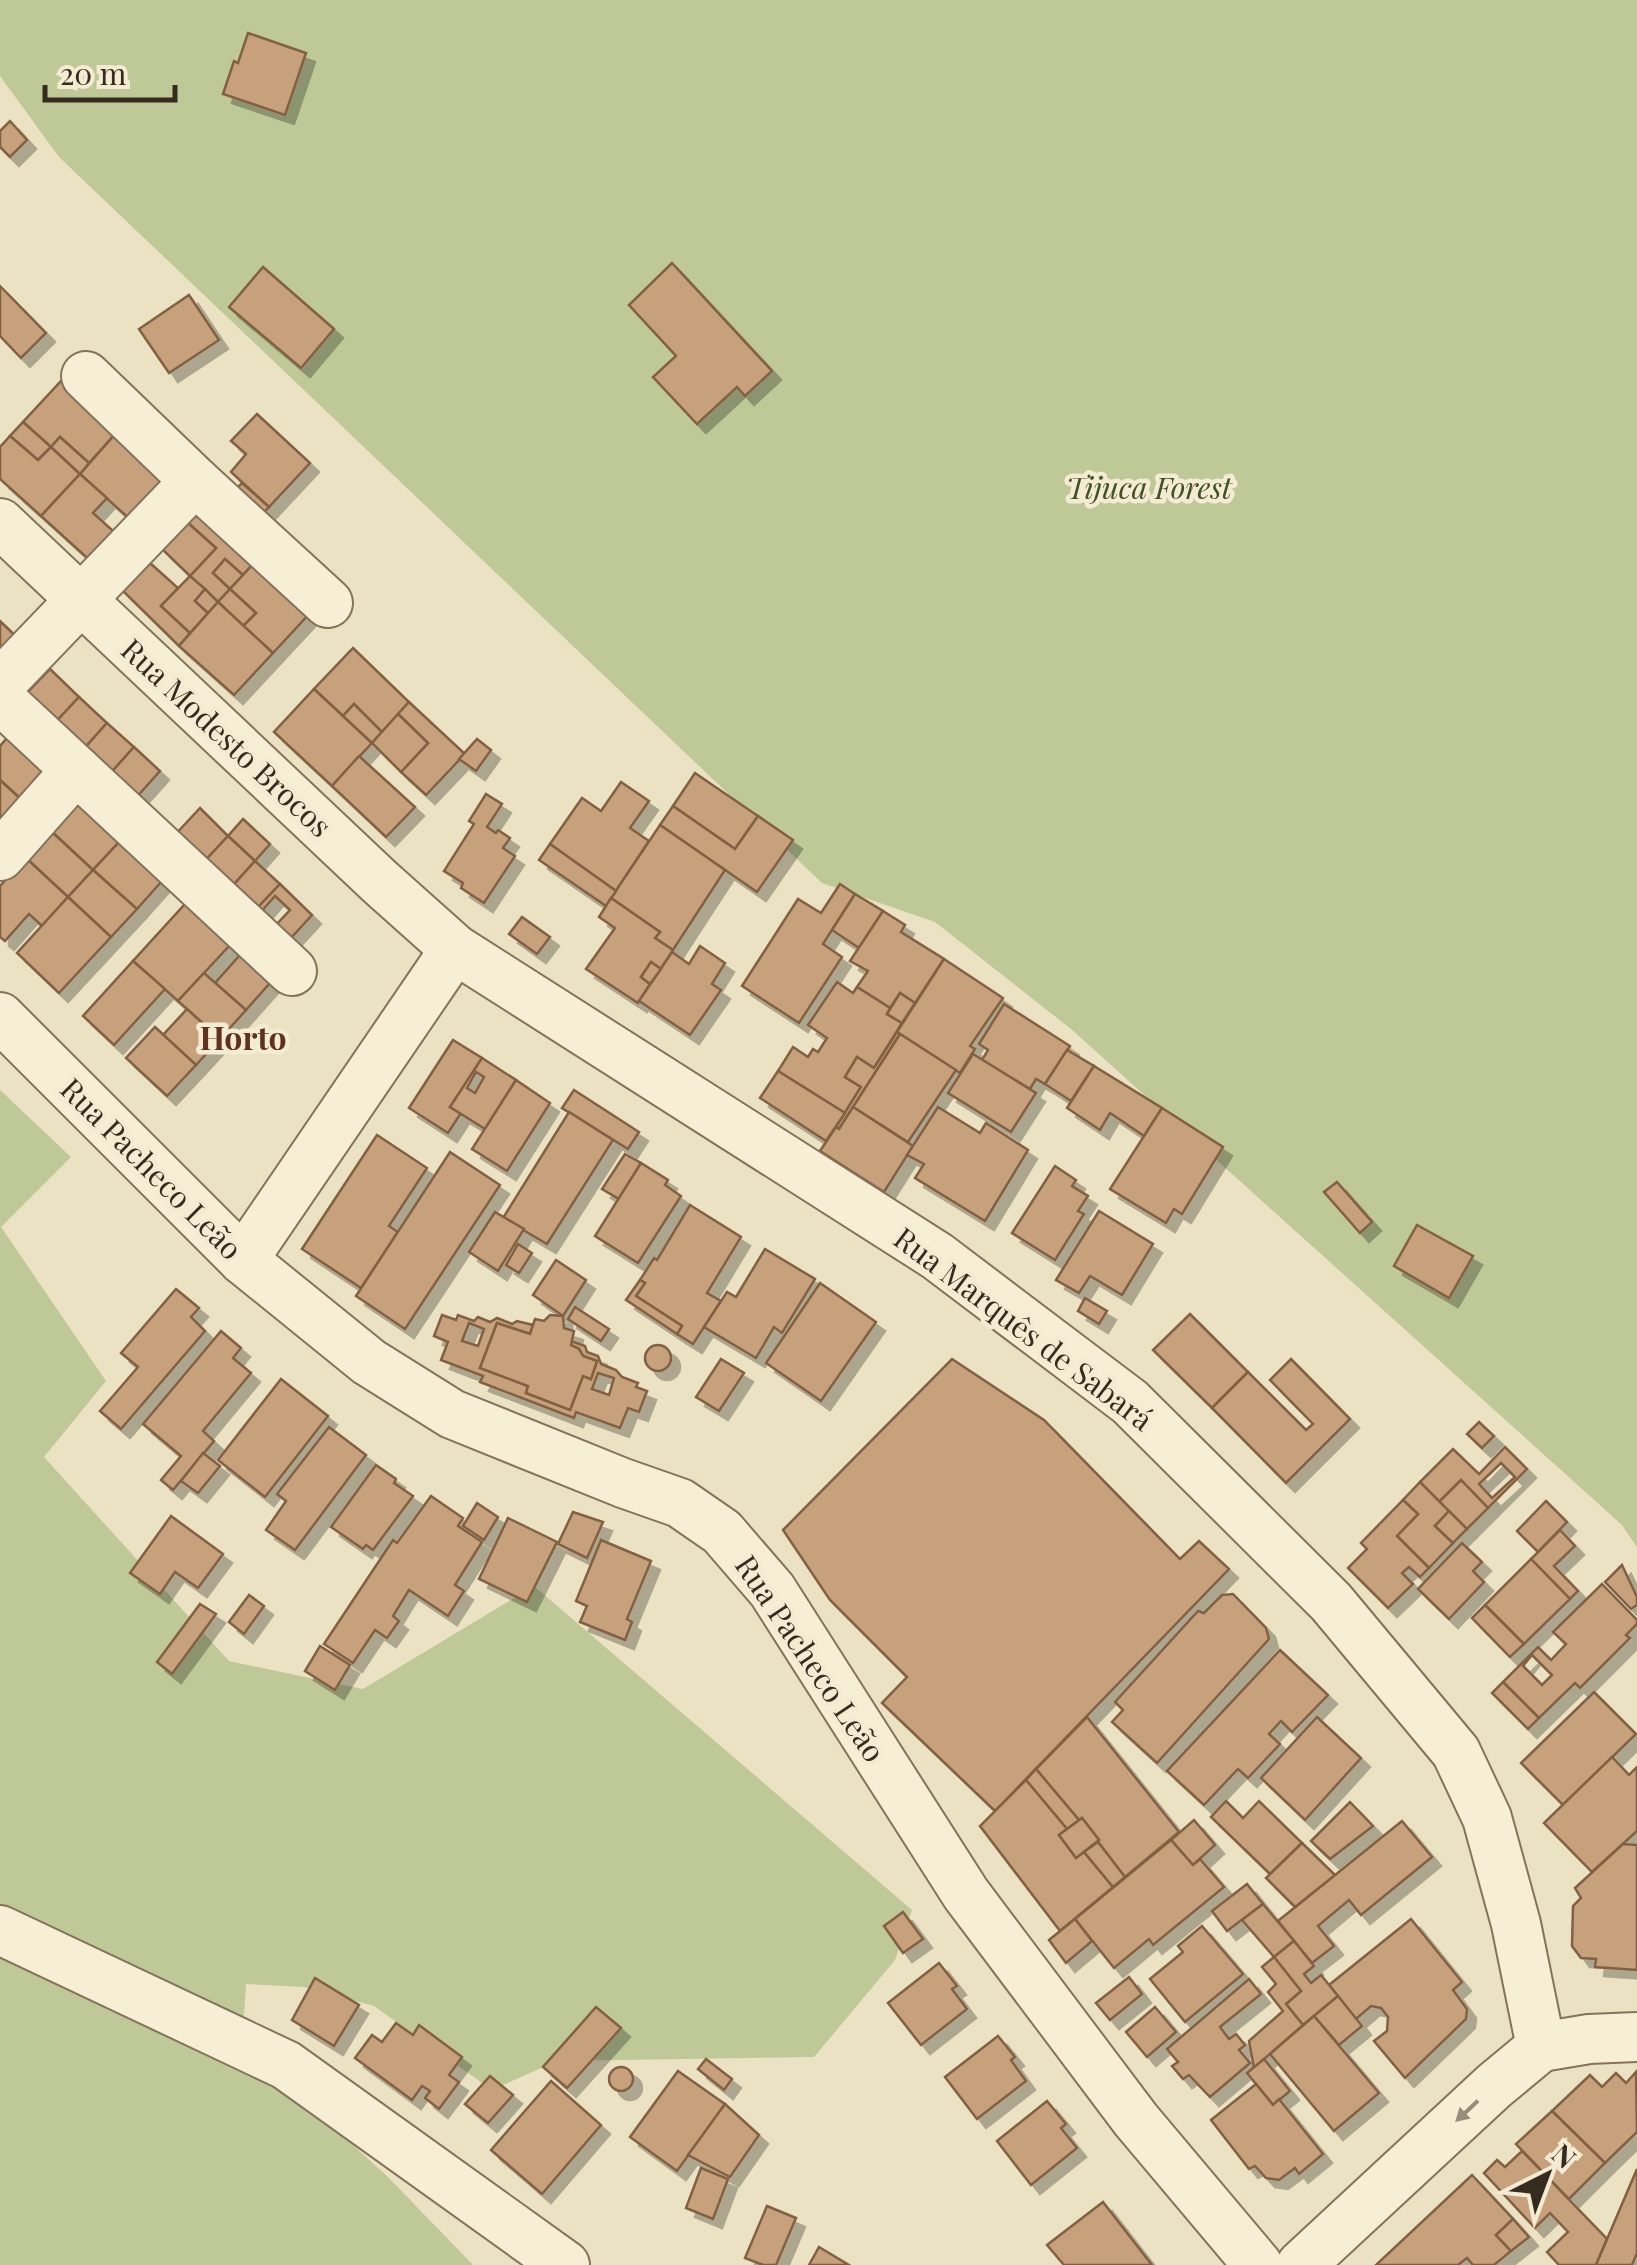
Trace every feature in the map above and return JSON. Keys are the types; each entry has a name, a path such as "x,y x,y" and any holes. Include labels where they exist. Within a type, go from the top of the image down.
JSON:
{"street":[{"path":"86,376 328,603"},
{"path":"0,684 194,481"},
{"name":"Rua Modesto Brocos","path":"0,522 455,949"},
{"path":"0,699 292,972"},
{"path":"0,856 76,770"},
{"path":"243,1260 455,949"},
{"name":"Rua Marquês de Sabará","path":"455,949 936,1256 1130,1402 1318,1588 1456,1752 1486,1818 1516,1924 1541,2047"},
{"name":"Rua Pacheco Leão","path":"0,1017 243,1260 369,1362 452,1414 680,1503 722,1532 772,1590 966,1894 1136,2120 1258,2265"},
{"path":"0,1930 286,2065 565,2265"},
{"path":"1300,2265 1541,2047 1637,2037"}],"green space":[{"name":"Tijuca Forest","path":"0,0 1637,0 1637,1547 1622,1525 1071,1029 935,922 822,883 59,157 0,76"},
{"path":"0,1090 71,1157 1,1227 106,1381 44,1457 229,1661 363,1689 534,1586 912,1910 895,1960 814,2057 557,2061 492,2090 374,2006 304,1987 246,1984 242,2045 387,2176 473,2265 0,2265"}],"building":[{"path":"248,33 306,53 285,115 223,94"},
{"path":"10,121 27,140 10,157 0,147 0,131"},
{"path":"672,263 772,371 745,396 737,387 697,424 653,377 676,356 629,305"},
{"path":"263,267 334,329 301,368 229,307"},
{"path":"0,286 46,333 21,358 0,336"},
{"path":"189,295 219,340 169,373 139,329"},
{"path":"61,381 117,432 89,463 60,437 51,447 23,422"},
{"path":"257,414 310,463 269,507 231,472 246,454 231,441"},
{"path":"23,422 51,447 38,460 10,436"},
{"path":"117,432 172,483 135,524 80,474"},
{"path":"10,436 38,460 51,447 80,474 41,516 0,479 0,447"},
{"path":"60,437 89,463 80,474 51,447"},
{"path":"80,474 107,498 93,513 121,538 96,566 41,516"},
{"path":"242,483 269,507 250,527 224,502"},
{"path":"200,508 256,561 243,575 225,559 213,573 230,589 218,602 190,576 216,548 187,522"},
{"path":"187,522 216,548 190,576 162,549"},
{"path":"225,559 243,575 230,589 213,573"},
{"path":"256,561 311,612 273,653 243,626 256,613 230,589"},
{"path":"150,563 178,588 161,606 190,633 179,646 123,591"},
{"path":"190,576 205,589 195,601 208,613 190,633 161,606"},
{"path":"205,589 218,602 208,613 195,601"},
{"path":"230,589 256,613 243,626 218,602"},
{"path":"218,602 273,653 234,695 179,646"},
{"path":"0,621 22,642 0,666"},
{"path":"353,648 409,702 382,732 354,704 343,716 314,689"},
{"path":"50,669 79,697 53,725 23,697"},
{"path":"314,689 372,743 332,786 274,732"},
{"path":"79,697 107,723 81,752 53,725"},
{"path":"409,702 465,754 426,795 401,772 428,743 398,714"},
{"path":"354,704 382,732 372,743 343,716"},
{"path":"398,714 428,743 401,772 372,743"},
{"path":"107,723 134,747 108,776 81,752"},
{"path":"7,738 47,776 24,802 0,780 0,746"},
{"path":"477,739 491,750 476,771 459,759"},
{"path":"134,747 160,771 134,800 108,776"},
{"path":"359,756 415,807 386,837 332,786"},
{"path":"695,773 758,816 735,849 673,806"},
{"path":"0,780 24,802 0,826"},
{"path":"621,782 649,801 630,828 649,841 616,891 550,844 582,798 601,811"},
{"path":"486,794 502,804 487,827 510,838 503,848 515,856 484,903 444,871 474,824 469,821"},
{"path":"78,802 120,841 93,870 51,831"},
{"path":"673,806 735,849 758,816 793,840 757,892 660,825"},
{"path":"200,808 228,836 196,872 172,838"},
{"path":"243,819 270,844 255,861 228,836"},
{"path":"660,825 725,870 673,950 655,938 660,932 611,898"},
{"path":"51,831 93,870 68,897 26,858"},
{"path":"228,836 255,861 228,891 201,865"},
{"path":"122,839 162,881 137,909 93,870"},
{"path":"550,844 616,891 606,906 539,860"},
{"path":"26,858 68,897 42,926 29,914 5,941 0,937 0,886"},
{"path":"255,861 280,884 246,920 228,891"},
{"path":"93,870 137,909 111,937 68,897"},
{"path":"280,884 312,915 279,951 246,920","holes":["275,896 290,910 273,928 253,921"]},
{"path":"840,884 855,894 823,944 842,957 799,1023 742,986 798,899 821,913"},
{"path":"855,894 883,911 859,948 832,930"},
{"path":"68,897 111,937 59,993 17,953"},
{"path":"611,898 660,932 655,938 673,950 661,969 651,962 641,977 650,984 638,1003 586,969 615,928 599,917"},
{"path":"185,904 230,945 178,1001 133,961"},
{"path":"883,911 905,925 901,932 944,959 915,1003 900,993 890,1008 857,987 868,971 850,961"},
{"path":"522,917 550,937 537,954 509,934"},
{"path":"700,946 725,963 712,984 721,990 690,1035 639,1001 672,952 689,964"},
{"path":"240,955 270,983 246,1010 215,983"},
{"path":"944,959 1003,998 970,1046 975,1049 960,1073 897,1032"},
{"path":"133,961 165,989 114,1045 83,1016"},
{"path":"651,962 661,969 650,984 641,977"},
{"path":"204,973 246,1010 220,1039 178,1001"},
{"path":"837,982 853,993 857,987 890,1008 887,1014 902,1023 874,1068 857,1057 845,1077 861,1087 845,1113 778,1071 793,1047 808,1057 813,1049 818,1052 827,1038 808,1025"},
{"path":"900,993 915,1003 902,1023 887,1014"},
{"path":"1004,1004 1070,1046 1045,1084 1036,1079 1030,1089 982,1060 988,1050 979,1044"},
{"path":"187,1009 220,1039 196,1065 163,1035"},
{"path":"155,1027 196,1065 167,1096 126,1058"},
{"path":"897,1032 900,1034 839,1129 836,1127 861,1087 845,1077 857,1057 874,1068"},
{"path":"900,1034 956,1070 908,1142 853,1107"},
{"path":"453,1040 482,1058 450,1107 461,1113 448,1133 409,1108"},
{"path":"1067,1050 1094,1066 1071,1101 1045,1084"},
{"path":"973,1054 1036,1093 1011,1132 948,1093"},
{"path":"482,1058 516,1080 485,1129 450,1107","holes":["476,1072 484,1077 475,1093 467,1088"]},
{"path":"1094,1066 1162,1108 1144,1136 1110,1113 1100,1130 1067,1108"},
{"path":"778,1071 845,1113 826,1141 760,1098"},
{"path":"516,1080 550,1103 507,1171 472,1149"},
{"path":"574,1090 639,1132 628,1149 562,1108"},
{"path":"853,1107 913,1146 884,1192 820,1151"},
{"path":"938,1107 980,1133 986,1123 1028,1150 985,1221 915,1178 924,1164 907,1155"},
{"path":"1162,1108 1223,1147 1182,1214 1174,1209 1166,1223 1110,1189"},
{"path":"569,1112 613,1140 547,1244 503,1218"},
{"path":"377,1135 427,1168 389,1226 398,1232 361,1288 302,1249"},
{"path":"450,1152 500,1185 405,1329 356,1296"},
{"path":"625,1154 641,1163 619,1199 602,1189"},
{"path":"641,1163 668,1180 665,1185 681,1196 638,1263 595,1236"},
{"path":"1055,1166 1076,1180 1072,1186 1088,1196 1078,1211 1084,1214 1055,1260 1012,1233"},
{"path":"1337,1182 1372,1222 1360,1233 1324,1192"},
{"path":"690,1205 741,1237 707,1293 721,1301 693,1344 677,1334 682,1326 636,1296 645,1283 640,1280 654,1258 657,1260"},
{"path":"1099,1211 1153,1244 1122,1295 1090,1276 1079,1293 1056,1280"},
{"path":"495,1212 524,1229 498,1271 469,1252"},
{"path":"1417,1225 1473,1256 1449,1298 1394,1266"},
{"path":"518,1244 532,1253 519,1273 506,1265"},
{"path":"765,1249 815,1279 782,1333 774,1327 756,1358 704,1327 727,1292 736,1297"},
{"path":"556,1260 586,1280 563,1316 533,1295"},
{"path":"640,1280 645,1283 636,1296 682,1326 677,1334 626,1300"},
{"path":"820,1283 876,1322 821,1401 766,1363"},
{"path":"176,1289 199,1308 191,1317 205,1331 121,1429 100,1411 138,1367 121,1353"},
{"path":"1085,1298 1107,1311 1099,1324 1078,1311"},
{"path":"575,1307 609,1329 601,1341 568,1319"},
{"path":"1190,1314 1248,1372 1212,1408 1153,1350"},
{"path":"442,1315 456,1320 458,1315 474,1321 478,1317 490,1322 497,1318 512,1324 517,1321 533,1325 530,1334 497,1323 480,1368 528,1386 526,1393 570,1410 583,1376 591,1379 597,1361 583,1356 571,1341 585,1346 587,1352 598,1356 601,1364 647,1391 639,1412 628,1408 620,1428 576,1412 574,1418 480,1382 483,1376 441,1360 448,1342 434,1336","holes":["469,1323 484,1329 478,1346 462,1341","598,1373 614,1378 609,1395 592,1389"]},
{"path":"550,1315 563,1316 564,1328 574,1331 571,1345 583,1356 597,1361 591,1379 583,1376 570,1410 526,1393 528,1386 480,1368 497,1323 530,1334 535,1319 544,1321"},
{"path":"221,1331 241,1348 233,1358 251,1373 203,1431 214,1441 173,1490 161,1480 181,1456 143,1424"},
{"path":"658,1345 667,1349 671,1358 667,1367 658,1371 649,1367 645,1358 649,1349"},
{"path":"721,1359 744,1373 719,1411 696,1397"},
{"path":"952,1359 1044,1420 1180,1559 1199,1541 1229,1569 995,1811 882,1703 907,1677 830,1600 783,1530"},
{"path":"1291,1359 1350,1419 1286,1483 1212,1408 1248,1372 1306,1430 1313,1424 1270,1380"},
{"path":"281,1379 328,1416 265,1497 218,1460"},
{"path":"1479,1422 1494,1436 1482,1448 1467,1434"},
{"path":"329,1427 366,1455 295,1550 266,1530 286,1501 277,1494"},
{"path":"1505,1447 1527,1469 1488,1508 1461,1480 1439,1502 1420,1482 1453,1449 1479,1474","holes":["1501,1463 1515,1477 1492,1498 1479,1484"]},
{"path":"203,1453 220,1466 198,1493 181,1481"},
{"path":"376,1465 413,1496 373,1550 366,1545 363,1549 331,1527"},
{"path":"1461,1480 1488,1508 1467,1529 1439,1502"},
{"path":"1420,1482 1449,1511 1435,1526 1453,1543 1429,1568 1397,1536 1418,1514 1403,1500"},
{"path":"431,1496 463,1518 458,1526 482,1542 455,1585 464,1591 448,1616 409,1590 393,1616 399,1621 387,1638 375,1630 353,1663 324,1644 393,1540 397,1543"},
{"path":"1403,1500 1418,1514 1397,1536 1429,1568 1420,1577 1409,1567 1402,1573 1413,1584 1388,1608 1348,1568 1367,1549 1361,1543"},
{"path":"1546,1501 1567,1522 1538,1552 1517,1531"},
{"path":"477,1503 498,1517 484,1540 463,1526"},
{"path":"1449,1511 1467,1529 1453,1543 1435,1526"},
{"path":"573,1512 603,1522 587,1558 558,1544"},
{"path":"171,1516 223,1554 198,1588 175,1572 160,1594 130,1573"},
{"path":"508,1518 557,1542 527,1602 479,1579"},
{"path":"1560,1530 1575,1546 1554,1566 1578,1591 1570,1599 1531,1559"},
{"path":"601,1540 651,1561 627,1619 632,1622 625,1640 580,1622 587,1606 576,1601"},
{"path":"1462,1543 1482,1562 1473,1571 1484,1582 1449,1619 1418,1589"},
{"path":"1531,1559 1570,1599 1524,1644 1485,1605"},
{"path":"1622,1565 1637,1597 1637,1605 1631,1609 1605,1582"},
{"path":"1602,1584 1637,1620 1626,1635 1630,1638 1580,1688 1575,1683 1539,1718 1503,1682 1538,1647 1551,1660 1566,1644 1553,1632","holes":["1532,1655 1552,1675 1542,1685 1523,1666"]},
{"path":"1233,1594 1266,1628 1269,1639 1157,1763 1112,1722 1123,1710 1115,1702 1198,1611 1204,1613 1222,1595"},
{"path":"249,1595 264,1606 244,1634 229,1622"},
{"path":"200,1604 216,1614 172,1674 157,1662"},
{"path":"1485,1605 1524,1644 1510,1657 1472,1618"},
{"path":"320,1646 350,1665 335,1690 305,1671"},
{"path":"1280,1650 1328,1695 1292,1732 1281,1721 1269,1734 1280,1744 1248,1778 1238,1769 1204,1805 1167,1771"},
{"path":"1503,1682 1539,1718 1528,1729 1492,1693"},
{"path":"1594,1692 1636,1734 1563,1805 1521,1763"},
{"path":"1087,1717 1179,1832 1125,1877 1082,1818 1079,1820 1036,1769"},
{"path":"1317,1717 1361,1758 1305,1820 1261,1778"},
{"path":"1612,1757 1629,1775 1637,1767 1637,1831 1592,1872 1544,1823"},
{"path":"1036,1769 1079,1820 1067,1829 1026,1780"},
{"path":"1026,1780 1067,1829 1059,1835 1076,1858 1084,1852 1113,1887 1060,1931 980,1826"},
{"path":"1226,1801 1243,1818 1259,1801 1302,1843 1270,1874 1211,1817"},
{"path":"1350,1802 1373,1826 1330,1859 1311,1841"},
{"path":"1082,1818 1099,1840 1076,1858 1059,1835"},
{"path":"1194,1820 1215,1845 1193,1865 1171,1840"},
{"path":"1402,1821 1432,1857 1361,1915 1349,1900 1318,1926 1334,1946 1312,1963 1278,1921"},
{"path":"1171,1840 1193,1865 1200,1859 1224,1887 1153,1945 1149,1939 1114,1968 1075,1919"},
{"path":"1098,1842 1125,1877 1113,1887 1084,1852"},
{"path":"1302,1843 1335,1875 1295,1907 1266,1878"},
{"path":"1623,1844 1637,1845 1637,1970 1595,1967 1596,1959 1581,1958 1572,1946 1573,1906 1581,1898 1575,1888"},
{"path":"1247,1884 1263,1904 1227,1931 1212,1911"},
{"path":"1263,1904 1294,1941 1274,1957 1242,1920"},
{"path":"903,1912 923,1939 903,1953 884,1926"},
{"path":"1075,1919 1092,1941 1066,1963 1049,1940"},
{"path":"1411,1919 1462,1982 1453,1990 1467,2009 1466,2019 1405,2078 1374,2041 1387,2031 1388,2017 1381,2008 1371,2006 1356,2019 1329,1985"},
{"path":"1202,1926 1243,1974 1185,2022 1150,1979 1183,1952 1178,1946"},
{"path":"1294,1941 1314,1966 1304,1974 1311,1983 1321,1975 1338,1996 1303,2025 1286,2004 1301,1991 1274,1957"},
{"path":"1274,1957 1301,1991 1286,2004 1303,2025 1254,2068 1249,2041 1283,2011 1268,1992 1276,1984 1262,1967"},
{"path":"939,1963 957,1986 952,1989 967,2009 921,2045 888,2003"},
{"path":"1129,1977 1142,1994 1110,2020 1096,2003"},
{"path":"315,1978 359,2005 334,2046 292,2020"},
{"path":"1249,1979 1261,1994 1220,2027 1229,2039 1236,2034 1245,2045 1239,2050 1250,2063 1210,2097 1189,2075 1183,2079 1172,2066 1178,2062 1167,2049"},
{"path":"1338,1996 1362,2026 1339,2045 1314,2016"},
{"path":"596,2007 621,2028 567,2088 543,2067"},
{"path":"1155,2007 1176,2032 1147,2057 1126,2032"},
{"path":"1314,2016 1379,2093 1334,2131 1270,2054"},
{"path":"396,2023 413,2035 419,2025 462,2057 449,2075 459,2082 439,2109 425,2098 430,2091 422,2086 412,2100 355,2058 372,2035 382,2042"},
{"path":"998,2036 1015,2057 1011,2060 1026,2081 977,2119 945,2077"},
{"path":"706,2059 732,2079 724,2090 698,2069"},
{"path":"1264,2059 1290,2091 1273,2105 1247,2073"},
{"path":"621,2067 633,2079 621,2091 609,2079"},
{"path":"678,2071 725,2104 677,2171 630,2137"},
{"path":"1636,2072 1637,2132 1605,2163 1552,2111 1590,2075 1602,2087 1616,2073 1626,2083"},
{"path":"490,2076 513,2095 488,2123 465,2104"},
{"path":"551,2081 601,2125 542,2194 491,2150"},
{"path":"1256,2084 1273,2105 1279,2099 1323,2154 1299,2174 1295,2168 1279,2180 1266,2178 1255,2166 1249,2169 1211,2120"},
{"path":"1047,2101 1066,2124 1061,2128 1077,2148 1031,2185 997,2141"},
{"path":"725,2104 759,2135 730,2177 688,2155"},
{"path":"1552,2111 1605,2163 1569,2199 1516,2144"},
{"path":"1522,2151 1607,2239 1596,2265 1559,2265 1547,2252 1568,2232 1550,2213 1535,2228 1484,2173 1497,2160 1505,2167"},
{"path":"701,2168 728,2179 713,2219 686,2208"},
{"path":"1637,2169 1637,2253 1632,2265 1596,2265"},
{"path":"1472,2175 1513,2219 1496,2235 1511,2251 1494,2265 1473,2265 1467,2258 1458,2265 1376,2265"},
{"path":"1103,2202 1152,2265 1064,2265 1047,2245"},
{"path":"767,2206 796,2218 776,2265 745,2258"},
{"path":"1513,2219 1529,2237 1511,2251 1496,2235"},
{"path":"819,2247 849,2265 809,2265"}],"district":[{"name":"Horto","path":"243,1036"}]}
